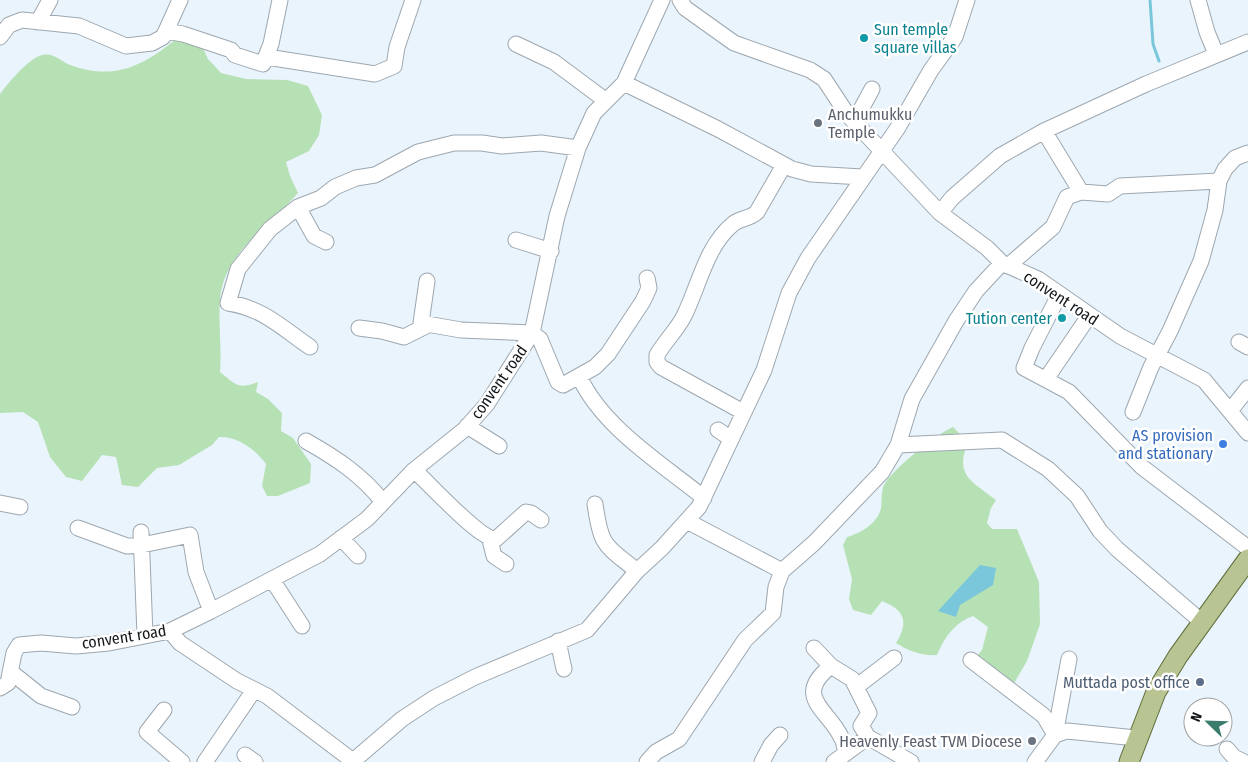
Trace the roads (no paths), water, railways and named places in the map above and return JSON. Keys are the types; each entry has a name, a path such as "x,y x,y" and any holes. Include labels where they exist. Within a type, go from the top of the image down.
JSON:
{"main road":[{"path":"1129,762 1136,738 1156,692 1202,622 1248,559"}],"street":[{"path":"38,22 50,0"},
{"path":"0,37 7,27 14,22 38,22 79,26 126,46 152,42 163,37 180,0"},
{"path":"166,31 183,34 231,50 235,55 263,64 280,0"},
{"path":"266,57 375,74 394,66 397,47 412,0"},
{"path":"662,0 624,83 784,165 811,174 862,177"},
{"name":"convent road","path":"680,0 686,8 734,43 810,70 824,79 847,114 940,213 987,248 1005,265 1038,280 1089,316 1182,370 1204,380 1248,433"},
{"path":"170,631 180,643 254,690 267,696 353,762 402,719 434,698 558,641 587,630 636,572 687,521 704,498 730,438 764,370 788,293 808,258 862,177 897,129 931,70 955,38 966,0"},
{"path":"1198,0 1206,32 1216,54"},
{"path":"940,213 952,198 1000,156 1044,131 1216,54 1248,42"},
{"path":"516,44 554,62 605,100"},
{"name":"convent road","path":"0,688 8,684 14,653 19,645 26,643 92,644 170,631 273,580 320,554 367,518 414,470 467,426 487,404 532,333 557,216 578,148 594,113 624,83"},
{"path":"853,119 859,113 872,88"},
{"path":"1044,131 1081,192"},
{"path":"310,347 267,315 245,306 228,304 234,276 242,262 270,229 298,207 321,198 335,186 356,178 375,175 401,159 434,147 454,143 482,143 502,146 541,143 578,148"},
{"path":"1133,412 1157,355 1170,331 1201,261 1215,210 1219,181 1225,169 1236,158 1248,153"},
{"path":"743,412 661,367 657,362 657,355 683,317 718,240 732,224 752,217 757,212 784,165"},
{"path":"647,762 656,752 679,739 745,640 774,612 776,586 782,571 814,543 882,472 898,444 912,399 956,321 976,291 1053,227 1066,197 1081,192 1108,194 1120,186 1152,186 1219,181"},
{"path":"298,207 314,236 326,242"},
{"path":"516,240 551,251"},
{"path":"359,328 404,337 426,326 532,333 540,339 558,382 565,384 595,368 608,354 643,301 649,288 647,278"},
{"path":"426,326 421,320 427,281"},
{"path":"1059,295 1024,368 1069,392 1142,467 1248,548"},
{"path":"1046,379 1089,316"},
{"path":"579,376 587,395 609,420 704,498"},
{"path":"1230,411 1248,388"},
{"path":"467,426 499,446"},
{"path":"718,430 730,438"},
{"path":"898,444 1002,440 1048,469 1077,496 1100,531 1112,543 1202,622"},
{"path":"306,441 333,456 367,482 383,502"},
{"path":"414,470 476,530 490,540 494,556 506,564"},
{"path":"0,503 20,507"},
{"path":"595,504 599,534 605,545 636,572"},
{"path":"490,540 496,539 526,512 531,512 541,520"},
{"path":"687,521 782,571"},
{"path":"78,528 127,546 142,539 190,535 196,572 212,611"},
{"path":"341,538 358,556"},
{"path":"142,539 145,635"},
{"path":"273,580 302,626"},
{"path":"558,641 564,668"},
{"path":"814,648 831,666 852,679 869,713 861,726 868,737 911,762"},
{"path":"856,687 894,658"},
{"path":"1035,762 1055,736 1069,659"},
{"path":"971,660 1044,716 1055,736"},
{"path":"831,666 818,676 815,692 816,704 841,735 846,752"},
{"path":"11,672 41,696 72,707"},
{"path":"205,762 254,690"},
{"path":"164,710 147,732 182,762"},
{"path":"1055,736 1067,731 1078,731 1136,738"},
{"path":"762,762 771,745 780,735"},
{"path":"834,762 868,737"},
{"path":"1227,749 1234,757 1245,762 1248,756"}],"water":[{"path":"980,565 996,568 993,585 960,605 956,617 938,611"}],"waterway":[{"path":"1150,0 1153,44 1159,61"}],"place":[{"name":"Sun temple square villas","path":"864,38"},
{"name":"Anchumukku Temple","path":"818,123"},
{"name":"Tution center","path":"1062,318"},
{"name":"AS provision and stationary","path":"1223,444"},
{"name":"Muttada post office","path":"1200,682"},
{"name":"Heavenly Feast TVM Diocese","path":"1032,741"}]}
